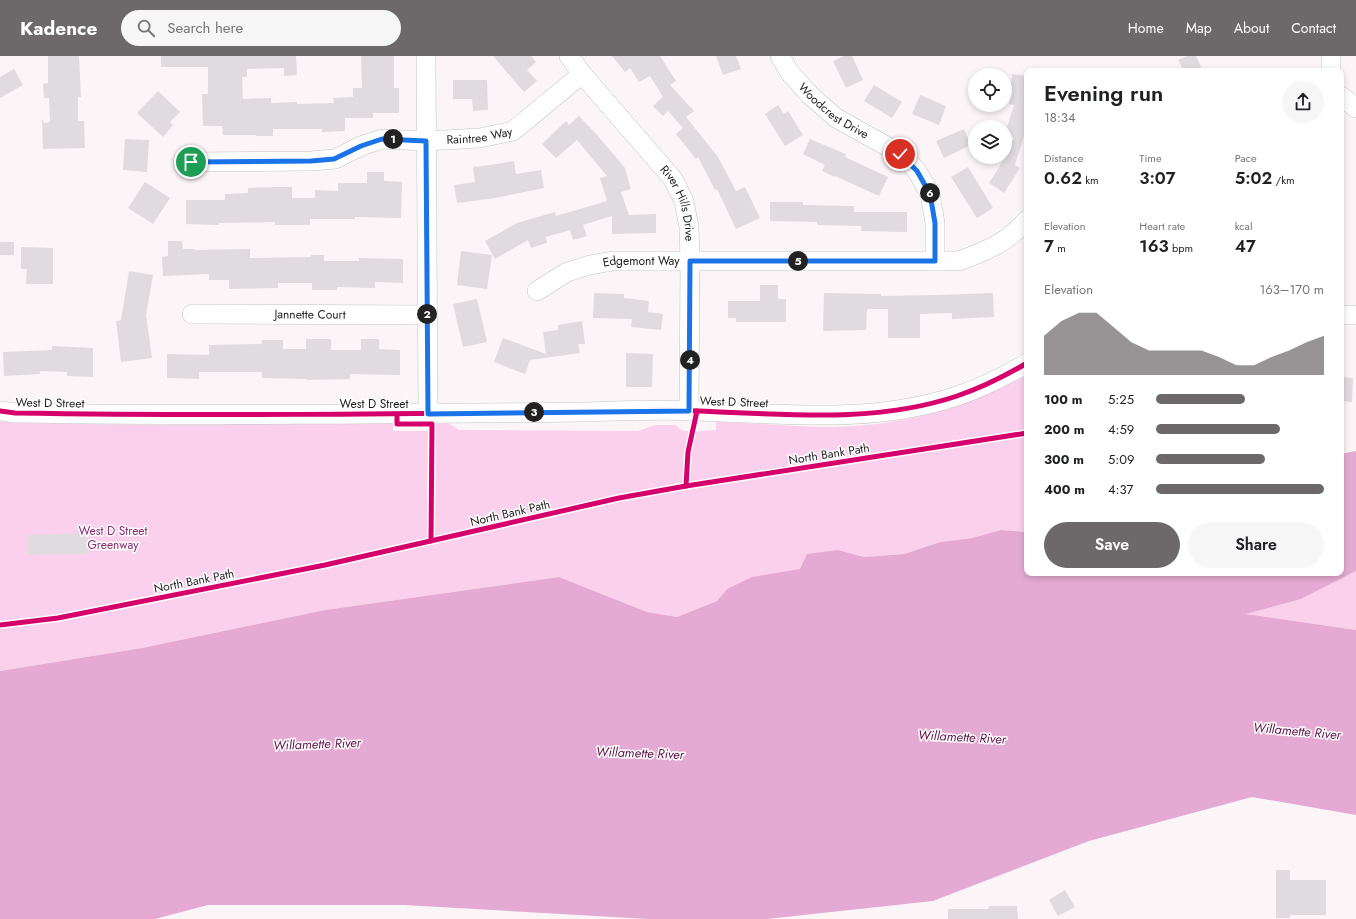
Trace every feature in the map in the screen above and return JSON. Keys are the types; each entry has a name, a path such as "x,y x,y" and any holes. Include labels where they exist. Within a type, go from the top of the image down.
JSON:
{"street":[{"path":"426,56 428,414"},
{"name":"River Hills Drive","path":"569,56 582,74 673,179 684,201 689,227 690,261 689,411"},
{"name":"Woodcrest Drive","path":"780,56 790,73 810,95 836,118 900,154 917,171 930,194 935,223 935,261"},
{"path":"1331,56 1331,68"},
{"name":"Raintree Way","path":"191,162 311,161 334,159 361,146 382,139 426,141 480,138 513,131 582,74"},
{"path":"1344,98 1356,108"},
{"name":"Edgemont Way","path":"537,291 567,272 590,265 614,261 960,261 988,251 1015,233 1024,223"},
{"name":"Jannette Court","path":"192,314 427,315"},
{"path":"1344,315 1356,315"},
{"name":"West D Street","path":"0,411 15,413 196,415 689,411 824,415 886,412 918,406 958,396 1024,366"}],"green space":[{"name":"West D Street Greenway","path":"1024,376 1024,532 1001,530 972,538 940,542 904,554 864,557 838,550 800,569 727,589 717,601 677,617 647,612 559,577 325,610 142,648 0,671 0,421 18,423 220,425 272,421 393,419 393,431 436,431 436,424 448,423 459,430 638,431 655,425 676,425 683,430 694,432 716,430 716,422 823,427 877,424 903,420 954,407 1003,387"},
{"path":"1356,571 1356,630 1245,614 1301,599"}],"water":[{"name":"Willamette River","path":"1356,451 1356,571 1301,599 1246,614 1356,630 1356,815 1252,797 1089,841 933,901 767,919 647,919 404,905 208,905 155,919 0,919 0,671 142,648 325,610 559,577 647,612 677,617 717,601 727,589 752,577 800,569 807,554 838,550 864,557 904,554 940,542 972,538 1001,530 1024,532 1024,576 1344,576 1344,453"}],"building":[{"path":"48,56 79,56 81,97 78,97 78,121 84,121 85,148 43,149 42,119 44,123 50,122 49,98 44,98 43,84 48,83"},
{"path":"161,56 296,56 297,75 284,76 284,68 247,69 247,77 242,77 243,99 271,98 271,103 297,102 297,104 334,103 333,98 353,97 353,88 362,88 361,56 394,56 394,88 399,88 399,113 373,113 373,118 345,118 345,131 322,132 322,129 273,129 273,136 223,135 222,126 203,126 202,94 208,94 208,67 161,67"},
{"path":"493,56 531,56 536,62 527,70 537,81 524,92"},
{"path":"612,56 660,56 676,81 670,85 694,111 686,117 718,157 736,191 745,187 760,218 736,229 717,189 715,190 698,157 696,159 676,134 683,128 668,111 663,116 653,106 663,97 650,76 639,82 630,68 625,72"},
{"path":"716,56 736,56 741,69 723,75"},
{"path":"844,56 852,56 863,80 846,88 833,61"},
{"path":"1187,56 1196,56 1202,68 1182,68 1178,60"},
{"path":"14,69 23,85 0,98 0,77"},
{"path":"1012,74 1024,76 1024,136 1015,165 1020,168 1004,193 989,183 1001,164 1012,164 1012,140 1014,139 1012,136 1012,120 1009,120 1014,105 1012,105"},
{"path":"453,80 487,80 488,110 473,111 472,99 453,99"},
{"path":"874,85 902,102 892,118 864,101"},
{"path":"158,91 180,112 170,122 173,125 163,137 137,113"},
{"path":"920,95 946,106 939,125 912,114"},
{"path":"778,105 784,114 788,111 803,135 785,146 765,114"},
{"path":"579,116 625,168 631,189 621,192 629,215 656,214 656,233 612,234 612,216 583,225 587,236 573,240 570,230 546,237 547,243 531,248 528,240 495,259 485,241 517,223 555,212 556,216 607,201 600,178 607,176 577,140 556,158 542,144 566,121 569,125"},
{"path":"964,129 968,138 968,146 944,158 936,141"},
{"path":"125,139 149,140 147,172 123,170"},
{"path":"810,139 846,154 845,157 888,177 879,196 822,171 825,165 803,154"},
{"path":"514,161 516,174 541,170 544,188 495,198 457,203 454,185 475,182 473,167"},
{"path":"968,167 993,208 977,218 951,177"},
{"path":"367,172 384,172 384,181 402,182 401,218 355,217 355,219 310,219 310,225 275,225 275,222 219,223 219,225 186,224 186,200 225,200 225,194 248,193 248,188 275,187 292,187 292,198 315,198 315,190 338,191 338,183 367,183"},
{"path":"145,182 170,198 153,224 128,208"},
{"path":"770,202 803,202 803,205 854,206 854,212 907,212 907,232 861,231 862,226 817,225 817,222 770,221"},
{"path":"168,241 182,241 183,249 250,249 250,258 311,257 311,255 324,255 324,261 359,261 359,258 403,259 403,283 375,282 375,288 337,287 337,290 312,290 312,283 278,283 278,288 229,289 229,280 209,280 209,274 163,276 162,257 168,256"},
{"path":"0,242 14,242 14,255 0,255"},
{"path":"21,247 53,248 53,284 26,284 27,269 21,269"},
{"path":"461,251 492,255 487,289 457,285"},
{"path":"129,271 153,275 146,315 152,358 121,362 116,321 121,320"},
{"path":"760,285 778,285 778,299 786,299 786,322 736,322 736,318 728,318 728,301 760,301"},
{"path":"594,293 624,294 624,298 649,301 648,312 663,314 661,330 631,327 632,319 593,318"},
{"path":"824,293 881,294 881,296 993,293 994,317 952,319 952,313 920,314 920,338 888,338 888,309 867,309 866,330 823,331"},
{"path":"477,299 487,342 463,347 453,304"},
{"path":"582,321 585,344 578,344 580,353 530,360 525,374 494,362 503,338 546,354 543,332 558,330 558,325"},
{"path":"306,339 331,339 331,350 361,350 361,339 379,339 379,349 400,350 400,375 350,374 350,379 307,380 262,378 262,372 199,372 199,379 167,378 167,354 209,355 209,345 262,344 262,340 283,340 283,349 306,349"},
{"path":"52,346 93,348 93,377 67,376 67,372 40,371 40,374 4,376 3,352 52,350"},
{"path":"626,353 653,354 652,387 626,387"},
{"path":"1344,377 1353,378 1352,402 1344,401"},
{"path":"87,533 87,554 27,555 27,535"},
{"path":"1276,870 1290,870 1290,880 1326,880 1326,915 1290,915 1290,918 1276,918"},
{"path":"1065,890 1075,907 1058,916 1049,900"},
{"path":"989,906 1017,906 1018,919 948,919 948,909 988,909"}],"cycle path":[{"path":"0,411 15,413 229,415 514,413 670,410 796,415 861,414 894,411 926,405 957,396 993,381 1024,365"},
{"path":"686,486 688,452 697,411"},
{"path":"397,414 397,424 432,424 431,541"},
{"name":"North Bank Path","path":"0,625 58,618 325,565 619,498 686,486 1024,433"}],"route":[{"path":"191,162 311,161 334,159 361,146 382,139 426,141 428,414 689,411 690,261 935,261 935,223 930,194 917,171 900,154"}]}
